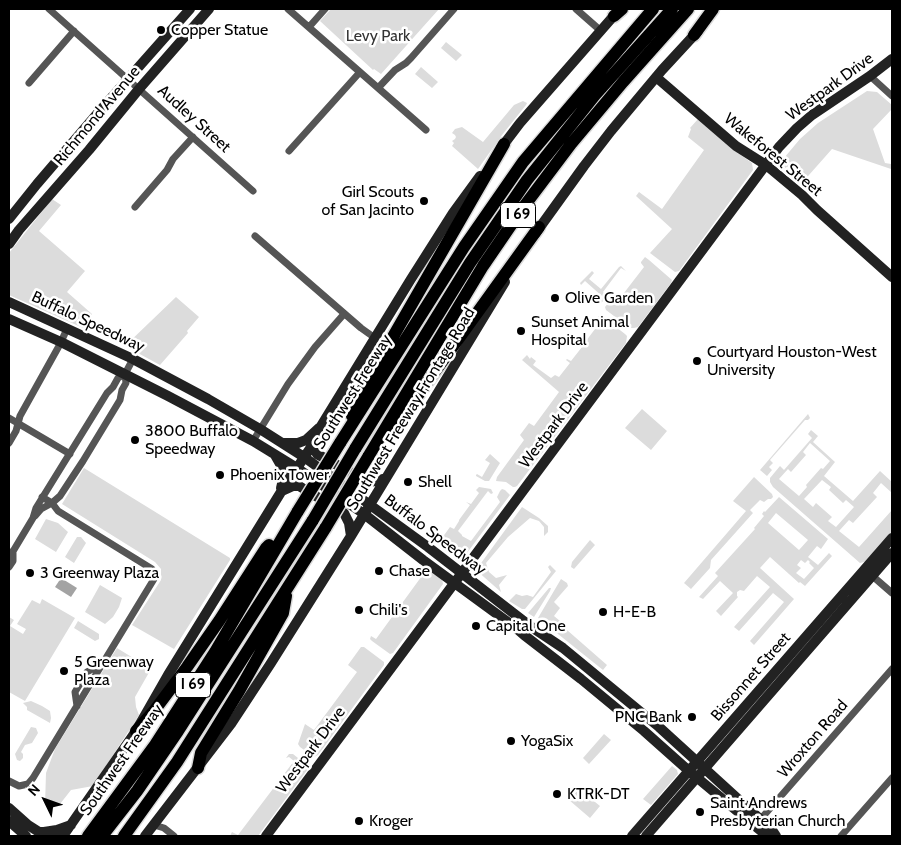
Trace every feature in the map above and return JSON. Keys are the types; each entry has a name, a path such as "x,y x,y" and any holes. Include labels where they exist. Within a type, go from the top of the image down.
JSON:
{"highway":[{"name":"Southwest Freeway","path":"88,836 155,745 215,652 298,511 464,247 523,162 653,9"},
{"path":"102,836 137,791 178,731 313,520 470,263 527,180 595,95 672,9"},
{"name":"I 69","path":"124,836 177,762 287,589 483,266 522,209 572,144 688,9"},
{"path":"694,35 713,9"},
{"path":"350,427 356,401 504,144"},
{"path":"376,443 400,420 539,227"},
{"path":"136,730 154,711 187,667 266,548 288,528"},
{"path":"198,768 200,753 239,691 283,614 287,589"},
{"path":"107,836 169,752 257,608"}],"main road":[{"name":"Richmond Avenue","path":"9,219 37,184 190,9"},
{"name":"Richmond Avenue","path":"9,244 139,89 210,9"},
{"name":"Southwest Freeway Frontage Road","path":"145,836 231,724 271,663 351,536 539,227 584,166 656,77 718,9"},
{"path":"63,836 136,730 453,213 520,123 618,11"},
{"name":"Westpark Drive","path":"266,836 785,141 804,122 892,59"},
{"name":"Wakeforest Street","path":"656,77 736,146 766,165 802,195 892,277"},
{"path":"76,139 89,150"},
{"name":"Buffalo Speedway","path":"9,302 133,359 208,399 304,457 367,509 382,528 516,628 594,689 693,774 758,823 772,830 776,836"},
{"name":"Buffalo Speedway","path":"9,319 61,342 168,396 253,441 367,509 390,520 530,626 554,641 602,680 701,765 758,823 767,836"},
{"path":"282,443 293,444 306,440 321,426"},
{"path":"315,440 314,449 317,454 368,482 384,480 380,496 390,520"},
{"path":"274,454 283,469 284,475 281,492"},
{"path":"281,492 293,486 299,486 344,514 350,524 351,536 368,526 382,528"},
{"name":"Bissonnet Street","path":"632,836 701,765 869,572 892,538"},
{"name":"Bissonnet Street","path":"869,572 892,553"},
{"path":"524,635 530,626"},
{"path":"594,689 602,680"},
{"name":"Bissonnet Street","path":"646,836 693,774"},
{"path":"9,808 39,832 57,830 72,824"},
{"path":"9,821 26,836"}],"street":[{"name":"Audley Street","path":"49,9 253,191"},
{"path":"288,9 426,130"},
{"path":"308,27 325,9"},
{"path":"378,88 395,70 411,58 454,9"},
{"path":"576,9 601,30"},
{"path":"29,83 74,31"},
{"path":"289,151 360,72"},
{"path":"870,76 892,96"},
{"path":"135,207 193,137"},
{"path":"255,236 344,314 375,338"},
{"path":"253,441 288,384 344,314"},
{"path":"9,443 16,431 20,416 67,329"},
{"path":"33,518 42,497 106,393 118,378 125,374 133,359"},
{"path":"9,558 33,518 41,509 60,496 120,400 126,383 125,374"},
{"path":"9,418 70,454"},
{"path":"9,780 19,786 28,784 33,778 154,579 152,569 58,511 52,503 42,497"},
{"path":"9,567 13,561 13,551"},
{"path":"869,572 892,593"},
{"name":"Wroxton Road","path":"758,823 892,669"},
{"path":"841,836 892,778"},
{"path":"154,825 164,828 174,836"}],"green space":[{"name":"Levy Park","path":"331,9 439,9 381,74 373,70 320,21"},
{"path":"446,42 462,55 456,61 441,48"},
{"path":"421,67 438,82 432,88 415,74"},
{"path":"867,91 877,92 892,105 892,109 873,129 885,163 891,164 891,169 832,149 801,184 779,164 800,139 818,123"},
{"path":"523,101 527,103 526,105 478,169 452,146 454,143 452,141 456,137 452,133 455,129 462,127 483,142 514,105"},
{"path":"698,119 752,163 753,170 679,271 675,272 650,253 672,229 636,196 639,192 662,209 704,150 688,137 690,128"},
{"path":"52,199 61,205 39,231 85,271 67,292 92,314 90,331 9,295 9,253"},
{"path":"645,257 672,280 638,327 630,328 606,310 605,307 609,302 605,299 601,303 600,301 603,297 585,281 581,285 580,283 592,271 594,273 589,279 601,289 621,266 626,271 621,268 603,292 612,301 617,302 644,267 641,262"},
{"path":"176,297 199,317 187,331 188,333 160,365 125,346"},
{"path":"602,316 627,336 626,343 517,486 513,487 506,482 496,481 524,440 520,435 529,423 534,426 559,392 522,360 527,355 530,359 531,357 536,361 533,365 551,378 555,375 559,377 570,363 566,360 571,361 582,347 578,343 583,345 595,329 591,325 597,327 601,321 597,318"},
{"path":"642,409 667,431 651,450 625,428"},
{"path":"808,414 810,418 805,420 770,460 773,463 769,467 772,470 767,476 760,470"},
{"path":"811,430 818,436 813,442 835,462 824,476 853,501 880,471 892,482 892,493 881,483 873,493 877,497 853,523 849,520 839,531 859,547 892,510 892,535 868,561 860,563 773,487 770,482 770,478 780,466 784,470 812,438 808,434","holes":["810,443 830,461 823,469 821,468 799,496 779,479 788,469 791,472 806,455 803,452","822,480 831,487 829,490 843,503 846,500 854,507 836,527 828,521 832,517 816,503 813,507 804,499"]},
{"path":"490,454 500,463 489,481 485,481 476,475 482,477 490,463 485,460"},
{"path":"84,468 230,558 174,649 132,625 161,580 161,569 155,562 62,504"},
{"path":"754,477 773,497 764,502 760,500 750,510 753,513 711,560 710,568 691,589 684,583 746,511 733,501"},
{"path":"479,487 491,489 493,493 491,494 488,491 458,531 462,536 471,541 500,502 497,497 500,491 502,489 505,490 510,495 464,557 462,559 460,556 456,558 436,543 450,527 454,529 470,505 466,502 471,504 479,493 476,490"},
{"path":"779,497 828,539 821,549 817,546 808,557 818,565 829,553 832,556 805,586 799,583 770,557 760,568 794,599 754,645 750,641 784,602 773,593 739,631 734,627 770,587 757,576 744,591 740,590 737,592 738,597 721,616 716,611 733,593 720,581 703,599 699,597 718,576 715,573 755,529 764,516 762,514","holes":["776,513 808,540 799,550 768,523","801,560 805,563 808,560 814,568 804,579 796,573 801,568 797,565"]},
{"path":"522,507 548,526 548,532 544,536 544,527 539,521 530,518 508,537 486,563 489,572 496,578 507,575 499,585 501,592 476,570"},
{"path":"46,519 58,523 68,532 56,552 35,539"},
{"path":"77,537 81,537 86,543 74,563 65,557"},
{"path":"590,540 595,545 574,569 571,567 572,562"},
{"path":"550,565 556,571 525,609 509,601 516,594 533,597 551,572 548,567"},
{"path":"422,566 442,579 443,584 393,653 390,654 372,641 370,639 371,636 376,639 424,573 420,570"},
{"path":"561,579 568,586 554,602 560,608 554,616 560,621 559,623 607,665 603,670 538,618"},
{"path":"100,585 122,598 113,617 105,624 85,612"},
{"path":"551,588 550,591 534,617 528,613"},
{"path":"42,599 75,618 25,701 9,692 9,617 14,620 10,626 23,634 26,629 17,624 32,600 40,604"},
{"path":"78,621 99,634 99,639 95,641 74,628"},
{"path":"361,647 364,647 384,662 384,665 318,755 314,757 298,744 305,724 314,730 357,672 348,665"},
{"path":"117,648 151,669 135,697 139,715 93,786 71,790 60,804 52,808 45,805 46,773 55,749"},
{"path":"31,701 50,711 50,723 27,710 23,703"},
{"path":"31,727 36,728 38,733 32,743 25,745 21,752 23,758 20,761 17,760 15,754"},
{"path":"604,734 611,740 589,764 583,758"},
{"path":"289,754 293,754 308,766 308,769 258,836 230,836 232,832 238,835 294,761 289,757 286,758"},
{"path":"672,766 677,770 678,774 651,805 643,799"},
{"path":"579,789 600,806 590,818 569,800"}],"shaded area":[{"path":"61,578 77,588 71,597 55,587"}],"place":[{"name":"Copper Statue","path":"161,30"},
{"name":"Girl Scouts of San Jacinto","path":"424,201"},
{"name":"Olive Garden","path":"555,298"},
{"name":"Sunset Animal Hospital","path":"521,331"},
{"name":"Courtyard Houston-West University","path":"697,361"},
{"name":"3800 Buffalo Speedway","path":"135,440"},
{"name":"Phoenix Tower","path":"220,475"},
{"name":"Shell","path":"408,482"},
{"name":"Chase","path":"379,571"},
{"name":"3 Greenway Plaza","path":"30,573"},
{"name":"Chili's","path":"359,610"},
{"name":"H-E-B","path":"603,612"},
{"name":"Capital One","path":"476,626"},
{"name":"5 Greenway Plaza","path":"64,671"},
{"name":"PNC Bank","path":"692,717"},
{"name":"YogaSix","path":"511,741"},
{"name":"KTRK-DT","path":"557,794"},
{"name":"Saint Andrews Presbyterian Church","path":"700,812"},
{"name":"Kroger","path":"359,821"}]}
